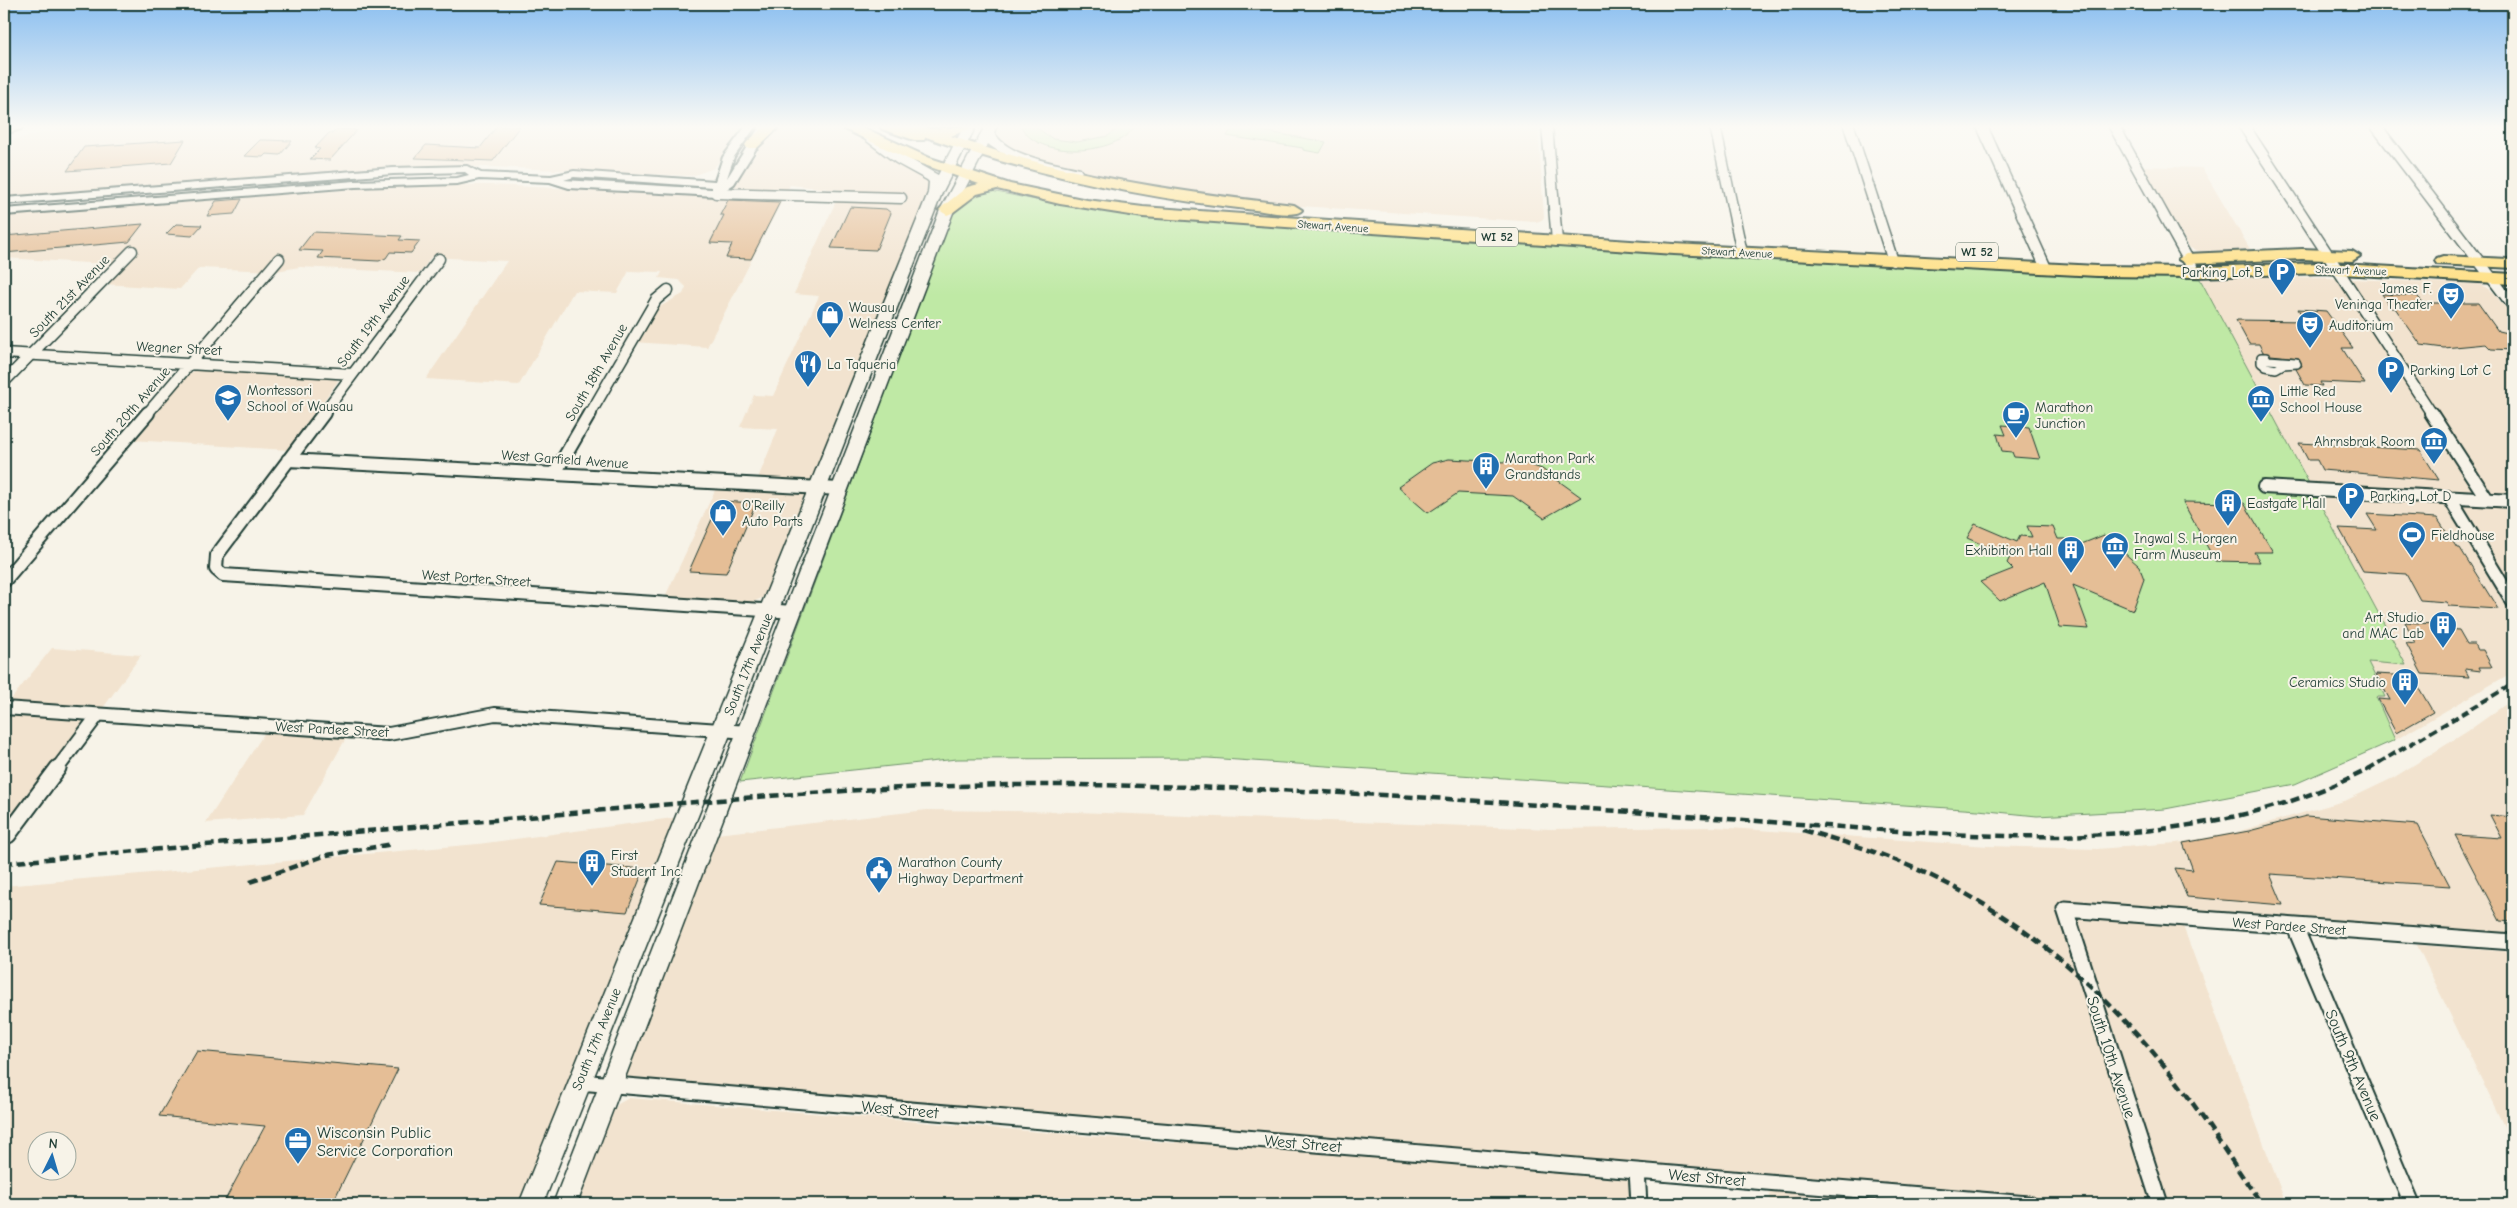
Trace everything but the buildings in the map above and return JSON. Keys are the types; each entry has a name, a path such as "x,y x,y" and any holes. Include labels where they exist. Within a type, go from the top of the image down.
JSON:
{"main road":[{"path":"935,194 936,182"},
{"name":"South 17th Avenue","path":"531,1204 941,182"},
{"name":"South 17th Avenue","path":"565,1204 748,732 947,210 962,182"},
{"name":"Stewart Avenue","path":"993,182 1056,199 1143,212 2043,262 2337,269 2513,278"},
{"path":"1022,182 1096,197 1231,211 1295,210"},
{"name":"Stewart Avenue","path":"1101,182 1200,199 1295,210 1556,235"},
{"path":"1105,182 1116,186"},
{"path":"947,210 972,190 999,185"},
{"name":"Stewart Avenue","path":"2191,265 2256,254 2328,255 2513,265"}],"street":[{"path":"4,201 238,182"},
{"path":"4,212 355,184 411,182"},
{"path":"560,182 569,186 720,187"},
{"path":"690,182 770,195 809,194 901,198"},
{"path":"720,187 722,182"},
{"path":"720,187 724,182"},
{"path":"1552,182 1556,235"},
{"path":"1727,182 1741,246"},
{"path":"1867,182 1891,254"},
{"path":"2007,182 2043,262"},
{"path":"2145,182 2191,265"},
{"path":"2281,182 2487,499"},
{"path":"2419,182 2513,306"},
{"name":"South 21st Avenue","path":"4,382 132,251"},
{"name":"South 20th Avenue","path":"4,581 278,259"},
{"name":"South 19th Avenue","path":"242,522 439,259"},
{"name":"South 18th Avenue","path":"555,472 656,300 668,290"},
{"name":"Wegner Street","path":"4,353 353,374"},
{"name":"West Garfield Avenue","path":"288,460 555,472 840,489"},
{"path":"2264,487 2513,501"},
{"path":"2449,497 2513,602"},
{"name":"West Porter Street","path":"242,522 217,555 215,566 223,575 794,612"},
{"name":"West Pardee Street","path":"4,708 389,734 495,714 748,732"},
{"path":"8,835 98,715"},
{"name":"West Pardee Street","path":"2065,910 2513,942"},
{"name":"South 10th Avenue","path":"2065,910 2160,1204"},
{"name":"South 9th Avenue","path":"2295,927 2412,1204"},
{"name":"West Street","path":"579,1082 1636,1171 1906,1199 2028,1204"},
{"path":"1636,1171 1639,1204"}],"shaded area":[{"path":"4,182 190,182 4,197"},
{"path":"737,182 930,182 766,596 753,602 664,599 717,486 754,488 778,429 740,427 754,395 773,396 819,296 794,294 841,190 790,185 707,347 633,342 656,309 683,294 686,287 679,280 659,278 662,272 629,271 617,293 574,291 519,385 426,379 507,261 431,257 420,273 300,267 276,271 199,268 180,289 104,284 122,265 4,258 4,216 418,184 490,185 729,196"},
{"path":"1123,182 1542,182 1544,217 1536,222 1286,205"},
{"path":"2151,182 2211,182 2250,249 2202,252 2190,248"},
{"path":"2275,276 2479,284 2491,290 2513,317 2513,672 2395,740 2376,696 2385,696 2368,662 2405,664 2200,279"},
{"name":"Montessori School of Wausau","path":"194,371 334,378 338,381 287,450 132,440 188,375"},
{"path":"52,648 141,655 98,715 4,836 4,708"},
{"path":"2513,699 2513,942 2180,918 2286,1204 2028,1204 1905,1194 1907,1204 1771,1204 1768,1182 1637,1171 1639,1204 577,1204 608,1119 618,1104 629,1098 1175,1143 1176,1133 610,1084 708,835 927,810 1076,812 1551,829 1716,827 1988,846 2097,849 2176,843 2233,833 2347,800 2393,778 2468,731"},
{"path":"269,726 350,731 303,815 206,823"},
{"path":"688,816 531,1204 4,1204 4,886 478,844"},
{"path":"2417,945 2513,952 2513,1145 2449,1012"}],"green space":[{"path":"986,190 1061,205 1161,218 1586,248 2200,279 2406,665 2368,662 2385,697 2376,697 2395,740 2295,784 2165,809 2037,816 1978,810 1208,758 957,759 740,782 951,217 967,197"}],"railway":[{"path":"2368,769 2513,684"},
{"path":"4,863 773,796 896,788 1018,785 1165,786 1311,792 1458,800 1986,836 2052,836 2118,833 2183,826 2247,813 2310,794 2371,768"},
{"path":"1803,830 1881,855 1945,883 2016,925 2049,950 2111,1006 2166,1068 2262,1204"},
{"path":"250,882 327,855 393,844"}],"place":[{"name":"Parking Lot B","path":"2282,296"},
{"name":"James F. Veninga Theater","path":"2451,320"},
{"name":"Wausau Welness Center","path":"830,339"},
{"name":"Auditorium","path":"2310,349"},
{"name":"La Taqueria","path":"808,388"},
{"name":"Parking Lot C","path":"2391,394"},
{"name":"Montessori School of Wausau","path":"228,422"},
{"name":"Little Red School House","path":"2261,423"},
{"name":"Marathon Junction","path":"2016,439"},
{"name":"Ahrnsbrak Room","path":"2434,465"},
{"name":"Marathon Park Grandstands","path":"1486,490"},
{"name":"Parking Lot D","path":"2351,520"},
{"name":"Eastgate Hall","path":"2228,527"},
{"name":"O'Reilly Auto Parts","path":"723,537"},
{"name":"Fieldhouse","path":"2412,559"},
{"name":"Ingwal S. Horgen Farm Museum","path":"2115,570"},
{"name":"Exhibition Hall","path":"2071,574"},
{"name":"Art Studio and MAC Lab","path":"2443,649"},
{"name":"Ceramics Studio","path":"2405,706"},
{"name":"First Student Inc.","path":"592,887"},
{"name":"Marathon County Highway Department","path":"879,894"},
{"name":"Wisconsin Public Service Corporation","path":"298,1165"}]}
